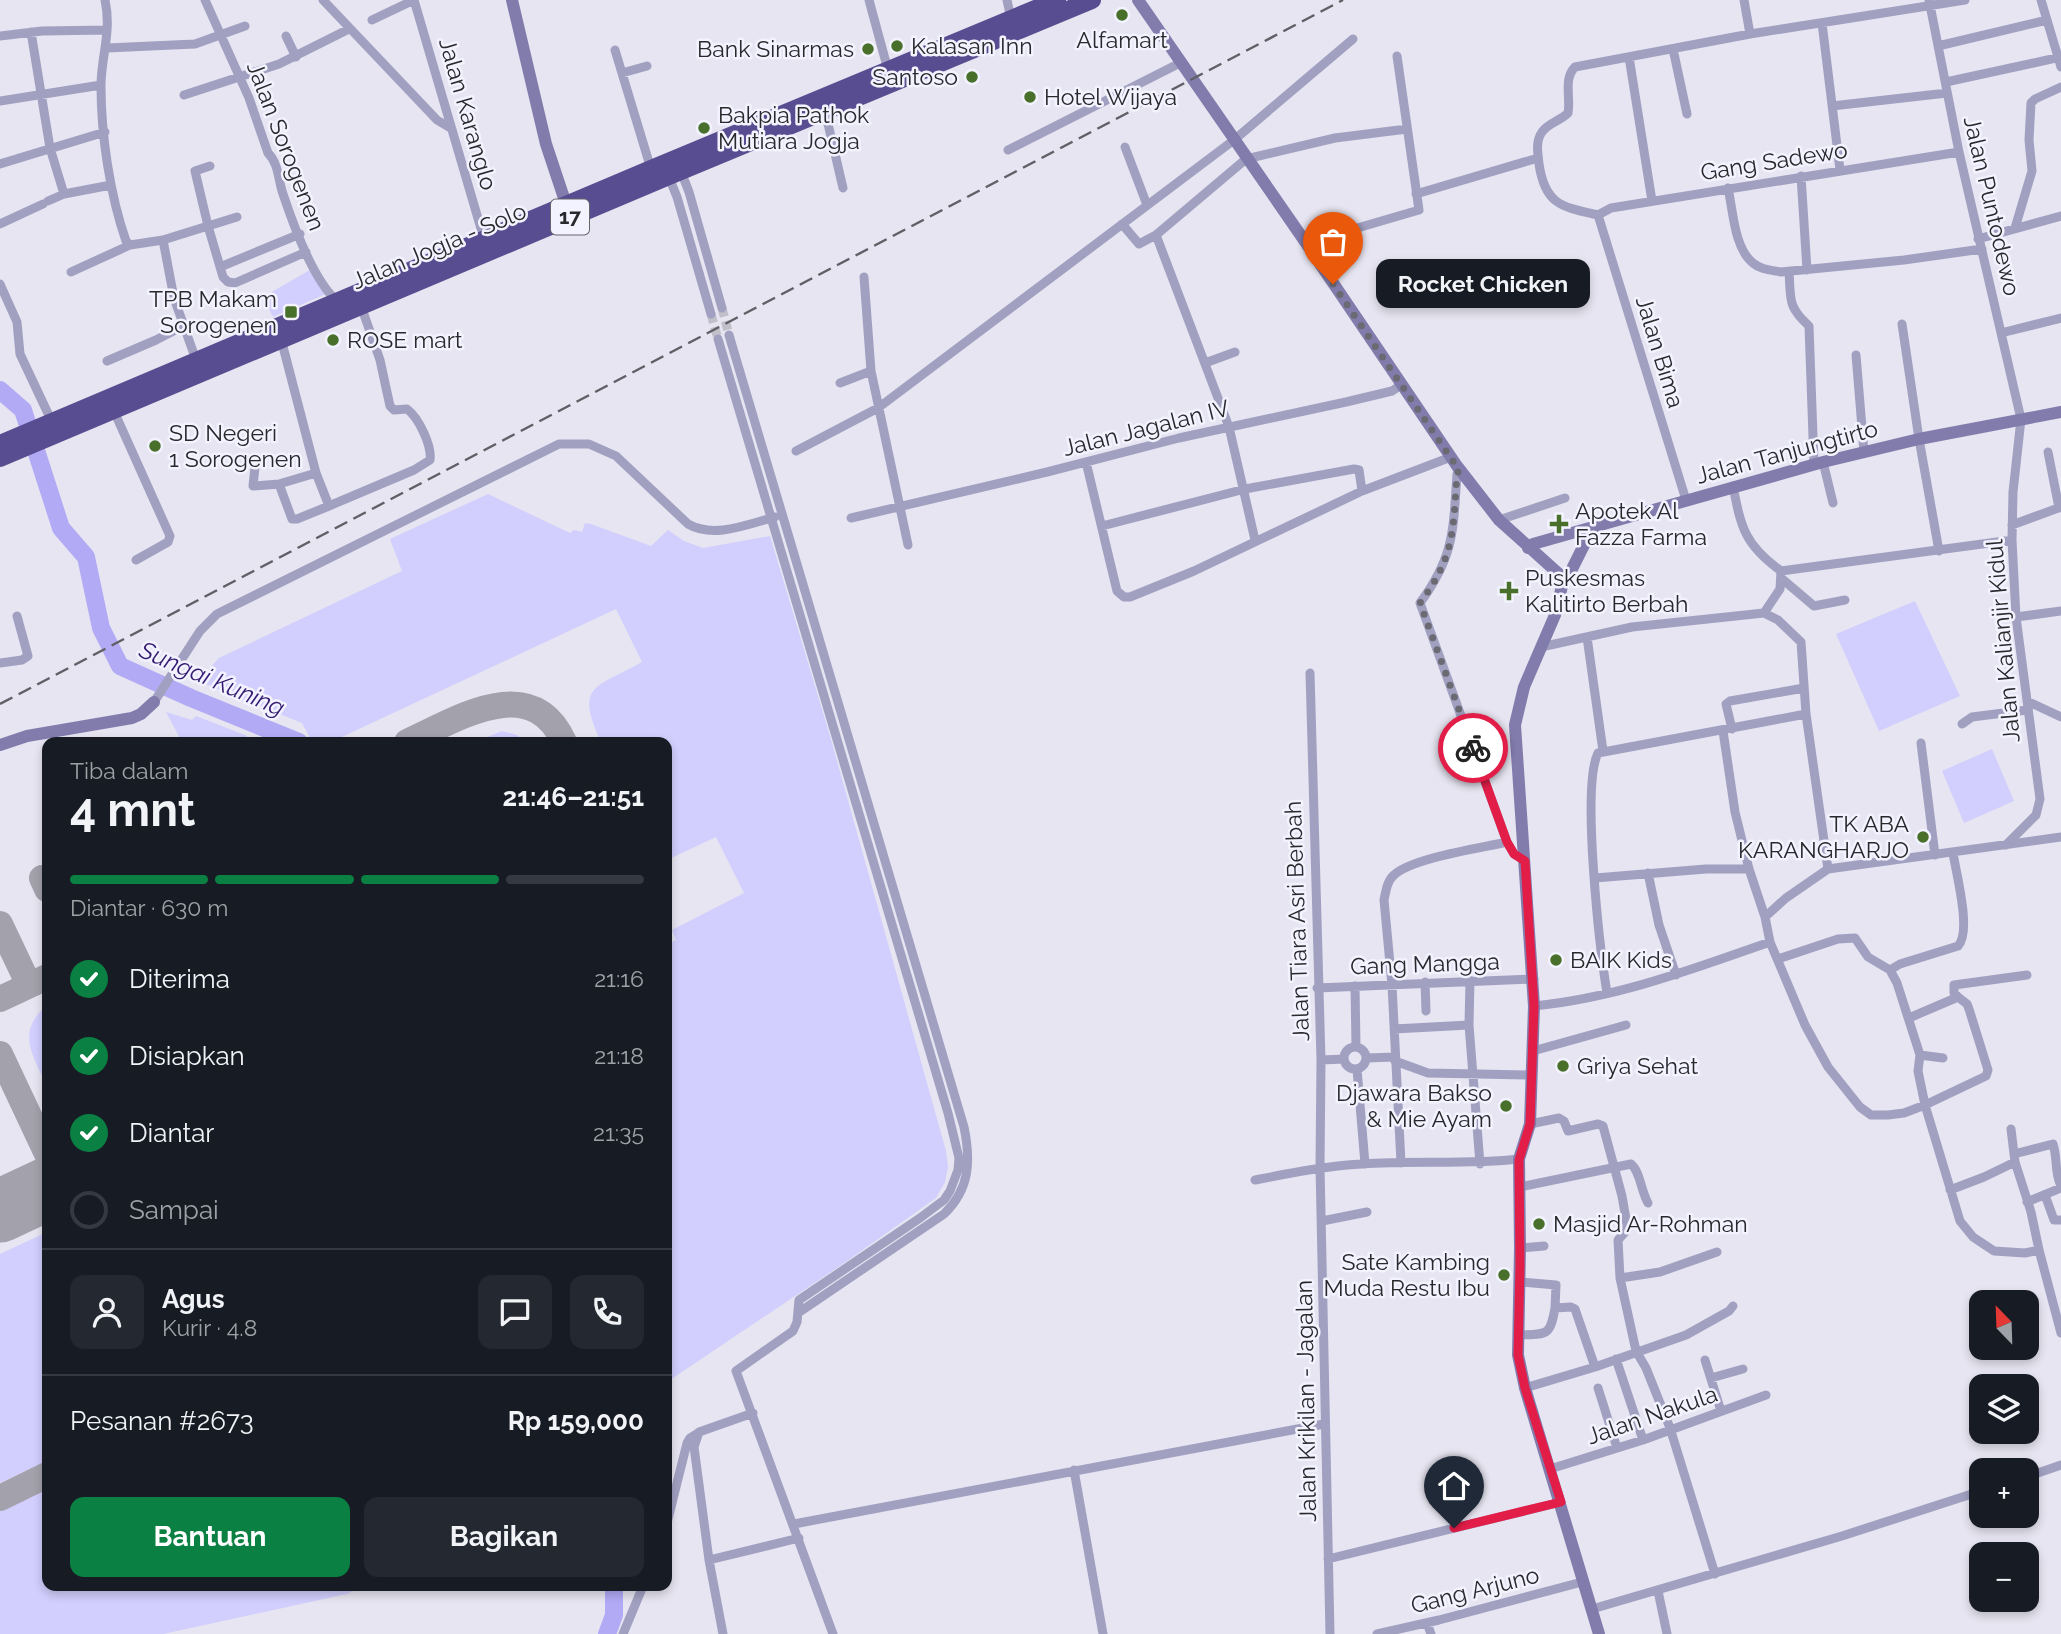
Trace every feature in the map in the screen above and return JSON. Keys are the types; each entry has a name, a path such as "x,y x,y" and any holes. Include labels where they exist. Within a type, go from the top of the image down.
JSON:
{"highway":[{"name":"Jalan Jogja - Solo","path":"48,428 113,409 361,306 888,70 1057,0"},
{"name":"Jalan Jogja - Solo","path":"2,450 196,360 566,204 785,130 1092,0"}],"main road":[{"path":"512,0 545,139 566,204"},
{"path":"1138,0 1459,470 1499,520 1555,569 1562,580 1555,615 1519,702 1516,725 1534,978 1530,1124 1519,1160 1518,1355 1525,1388 1599,1634"},
{"name":"Jalan Tanjungtirto","path":"1528,548 1533,544 1818,463 1919,439 2061,412"},
{"path":"1562,580 1569,575 1593,527"},
{"path":"0,745 40,734 124,720 141,714 154,702"}],"street":[{"path":"105,0 107,48 101,85 105,132 111,185 125,237 130,245"},
{"name":"Jalan Sorogenen","path":"205,0 249,98 268,153 274,159 283,192 306,252 325,291 337,301"},
{"path":"323,0 437,120 451,125"},
{"path":"372,20 414,0"},
{"name":"Jalan Karanglo","path":"414,0 484,239"},
{"path":"869,0 888,70"},
{"path":"1007,0 1012,19"},
{"path":"1744,0 1750,34"},
{"path":"1598,215 1570,209 1554,202 1544,187 1538,158 1537,142 1542,131 1568,113 1568,81 1573,69 1750,34 1930,3 1965,0"},
{"path":"1945,82 2060,61 2041,0"},
{"name":"Jalan Puntodewo","path":"1930,3 1959,152 2021,419"},
{"path":"1938,46 2047,20"},
{"path":"1822,23 1840,170"},
{"path":"107,48 195,44 246,26"},
{"path":"184,95 296,57 349,29"},
{"path":"0,36 31,32 107,30"},
{"path":"31,32 39,94 50,148 64,194"},
{"path":"286,36 296,57"},
{"path":"796,451 878,408 1234,140 1353,39"},
{"path":"1673,49 1687,114"},
{"path":"615,50 622,73 668,168 722,308"},
{"path":"1306,243 1416,213 1419,208 1397,57"},
{"path":"1629,57 1652,201"},
{"path":"1008,150 1180,62"},
{"path":"622,73 647,66"},
{"path":"0,102 101,85"},
{"path":"2015,228 2032,171 2029,140 2031,103 2061,87"},
{"path":"1832,106 1947,93"},
{"path":"825,111 843,188"},
{"path":"1122,224 1139,244 1156,235 1246,159 1335,138 1407,129"},
{"path":"0,164 105,132"},
{"path":"1125,147 1147,205"},
{"name":"Gang Sadewo","path":"1598,215 1611,208 1959,152"},
{"path":"1416,194 1538,158"},
{"path":"210,166 195,171 208,226 226,280 234,283 306,252"},
{"path":"668,168 711,314"},
{"path":"1801,176 1807,270"},
{"path":"0,224 64,194 111,185"},
{"path":"1728,188 1739,239 1753,263 1763,269 1807,270 1982,249"},
{"name":"Jalan Bima","path":"1598,215 1686,500"},
{"path":"1979,239 2061,216"},
{"path":"71,272 130,245 163,240 237,217"},
{"path":"220,267 300,234"},
{"path":"1156,235 1229,428 1255,540"},
{"path":"163,240 174,298 196,360"},
{"path":"1789,271 1791,303 1795,313 1809,326 1818,463 1833,503"},
{"path":"864,277 871,371 908,545"},
{"path":"0,284 17,322 20,354 48,428"},
{"path":"279,484 292,519 297,519 414,470 430,460 430,448 414,416 407,410 394,410 390,407 380,360 361,306"},
{"path":"2001,333 2061,318"},
{"path":"1902,324 1939,551"},
{"path":"107,361 183,326"},
{"path":"729,335 964,1127 969,1158 961,1194 944,1214 798,1313"},
{"path":"281,339 316,472 329,506"},
{"path":"718,340 957,1150 958,1170 950,1191 934,1208 799,1300 797,1324 793,1331 737,1368 737,1376 833,1634"},
{"path":"1205,363 1235,352"},
{"path":"1856,355 1864,452"},
{"path":"840,383 871,371"},
{"name":"Jalan Jagalan IV","path":"851,518 1392,391 1401,386"},
{"path":"113,409 170,536 168,542 136,560"},
{"name":"Jalan Kalianjir Kidul","path":"2006,845 2031,822 2039,808 2016,617 2012,540 2021,419"},
{"path":"154,702 200,631 218,614 559,444 589,444 616,456 688,524 704,531 723,530 784,514"},
{"path":"2012,525 2060,508 2048,452"},
{"path":"1086,462 1117,592 1124,597 1130,597 1194,571 1363,491 1451,457"},
{"path":"255,467 253,486 279,484 316,472"},
{"path":"1102,526 1245,489 1354,468 1360,474 1363,491"},
{"path":"1459,470 1452,535 1446,561 1420,603 1507,842 1514,854 1525,861"},
{"path":"1733,486 1746,537 1758,552 1814,606 1845,600"},
{"path":"1499,520 1564,498"},
{"path":"1781,575 2012,540"},
{"path":"1764,613 1780,589 1781,575"},
{"path":"2016,617 2061,611"},
{"path":"1541,647 1632,627 1764,613 1778,620 1801,642 1806,715 1828,869"},
{"path":"0,663 22,660 28,656 17,615"},
{"path":"1587,637 1602,751"},
{"name":"Jalan Tiara Asri Berbah","path":"1310,673 1321,1060 1320,1167"},
{"path":"1804,688 1730,701 1726,704 1735,812 1749,869 1765,917 1770,942 1805,1025 1828,1067 1860,1107 1871,1115 1904,1113 1982,1079 1988,1073 1969,1009 1954,993 1954,985 2027,975"},
{"path":"1962,724 1972,717 2027,706 2061,717"},
{"path":"1607,993 1601,957 1595,878 1592,774 1596,758 1602,751 1806,715"},
{"path":"835,735 848,737"},
{"path":"1921,743 1935,855"},
{"path":"1765,917 1786,898 1828,869 2061,837"},
{"path":"1401,1163 1392,985 1384,900 1391,877 1409,865 1507,842"},
{"path":"1890,970 1900,964 1941,953 1958,946 1962,941 1965,929 1953,853"},
{"path":"1595,878 1749,869"},
{"path":"1648,873 1659,925 1676,975"},
{"path":"1778,959 1852,937 1872,961 1890,970 1920,1055 1918,1071 1925,1105 1960,1222 1973,1237 1987,1246 2007,1253 2039,1250"},
{"path":"1534,1006 1607,993 1676,975 1770,942"},
{"name":"Gang Mangga","path":"1317,988 1534,978"},
{"path":"1470,981 1468,1025 1480,1164"},
{"path":"1425,982 1426,1011"},
{"path":"1355,986 1356,1047"},
{"path":"1909,1018 1958,997"},
{"path":"1394,1029 1468,1025"},
{"path":"1533,1051 1626,1026"},
{"path":"1344,1059 1348,1050 1356,1047 1364,1050 1367,1058 1364,1065 1357,1069"},
{"path":"1920,1055 1944,1058"},
{"path":"1367,1058 1395,1059 1428,1073 1531,1075"},
{"path":"1321,1060 1344,1059"},
{"path":"1344,1059 1347,1065 1357,1069"},
{"path":"1357,1069 1364,1164"},
{"path":"1530,1124 1559,1118 1570,1132 1601,1124 1603,1126 1628,1226 1618,1240 1620,1278 1636,1351 1646,1368 1670,1428 1715,1574"},
{"path":"2011,1129 2015,1158 2035,1224 2039,1250 2058,1301 2061,1333"},
{"path":"1950,1190 1984,1177 2015,1158 2053,1144 2055,1168 2061,1187 2027,1202"},
{"path":"1255,1180 1320,1167 1401,1163 1480,1164 1519,1160"},
{"path":"1520,1187 1631,1164 1634,1165 1642,1193 1648,1203"},
{"name":"Jalan Krikilan - Jagalan","path":"1320,1167 1330,1634"},
{"path":"2045,1195 2054,1220 2061,1220"},
{"path":"1322,1221 1367,1212"},
{"path":"1520,1248 1544,1246"},
{"path":"1620,1278 1660,1272 1717,1252"},
{"path":"1518,1335 1548,1332 1555,1308 1555,1284 1520,1282"},
{"path":"1525,1388 1686,1335 1729,1311 1733,1306"},
{"path":"1555,1308 1575,1309 1595,1367"},
{"path":"1616,1359 1643,1440"},
{"path":"1706,1360 1721,1411"},
{"path":"1711,1378 1743,1369"},
{"path":"1598,1388 1617,1448"},
{"name":"Jalan Nakula","path":"1550,1469 1643,1440 1766,1395"},
{"path":"672,1503 690,1438 699,1432 753,1413"},
{"path":"794,1524 1324,1424"},
{"path":"699,1432 694,1447 695,1460 723,1634"},
{"path":"2039,1473 2061,1465"},
{"path":"1074,1470 1103,1634"},
{"path":"1592,1609 1715,1574 1969,1495"},
{"path":"1328,1559 1561,1502"},
{"path":"709,1560 799,1538"},
{"name":"Gang Arjuno","path":"1377,1634 1582,1582"},
{"path":"623,1634 641,1591"},
{"path":"1658,1591 1667,1634"},
{"path":"1427,1623 1431,1634"}],"shaded area":[{"path":"315,267 328,293 273,317 263,297"},
{"path":"488,494 570,533 574,530 582,532 585,523 651,546 668,530 684,541 703,548 770,536 830,736 946,1151 948,1167 945,1182 936,1198 672,1379 672,942 676,940 672,930 744,893 716,837 672,858 672,737 599,737 590,709 590,698 594,690 642,662 616,609 342,737 309,737 302,723 198,681 219,658 402,571 390,539"},
{"path":"1915,601 1960,696 1879,731 1836,634"},
{"path":"166,712 192,720 196,716 248,737 179,737"},
{"path":"502,731 519,737 487,737"},
{"path":"1992,749 2014,801 1964,823 1942,771"},
{"path":"42,1010 42,1076 32,1054 29,1035 37,1015"},
{"path":"42,1234 42,1463 0,1483 0,1254"},
{"path":"42,1488 42,1591 353,1591 163,1634 0,1634 0,1508"}],"waterway":[{"name":"Sungai Kuning","path":"0,390 23,410 61,528 86,557 101,628 120,666 287,737"},
{"name":"Sungai Kuning","path":"607,1634 614,1615 614,1591"}],"taxiway":[{"path":"418,737 470,713 513,705 532,709 550,720 561,737"},
{"path":"0,924 29,985"},
{"path":"0,999 42,979"},
{"path":"0,1054 42,1143"},
{"path":"38,1193 42,1188"},
{"path":"0,1498 42,1477"}],"runway":[{"path":"0,1211 42,1191"}],"tunnel":[{"path":"722,308 729,335"},
{"path":"711,314 718,339"}],"railway":[{"path":"0,704 1343,0"}],"way so far":[{"path":"1333,284 1459,470 1452,535 1446,561 1420,603 1473,748"}],"place":[{"name":"Alfamart","path":"1122,15"},
{"name":"Kalasan Inn","path":"897,46"},
{"name":"Bank Sinarmas","path":"868,49"},
{"name":"Santoso","path":"972,77"},
{"name":"Hotel Wijaya","path":"1030,97"},
{"name":"Bakpia Pathok Mutiara Jogja","path":"704,128"},
{"name":"Rocket Chicken","path":"1333,284"},
{"name":"TPB Makam Sorogenen","path":"291,312"},
{"name":"ROSE mart","path":"333,340"},
{"name":"SD Negeri 1 Sorogenen","path":"155,446"},
{"name":"Apotek Al Fazza Farma","path":"1559,524"},
{"name":"Puskesmas Kalitirto Berbah","path":"1509,591"},
{"name":"TK ABA KARANGHARJO","path":"1923,837"},
{"name":"BAIK Kids","path":"1556,960"},
{"name":"Griya Sehat","path":"1563,1066"},
{"name":"Djawara Bakso & Mie Ayam","path":"1506,1106"},
{"name":"Masjid Ar-Rohman","path":"1539,1224"},
{"name":"Sate Kambing Muda Restu Ibu","path":"1504,1275"}],"route":[{"path":"1454,1528 1561,1502 1525,1388 1518,1355 1519,1160 1530,1124 1534,1006 1525,861 1514,854 1507,842 1473,748"}]}
